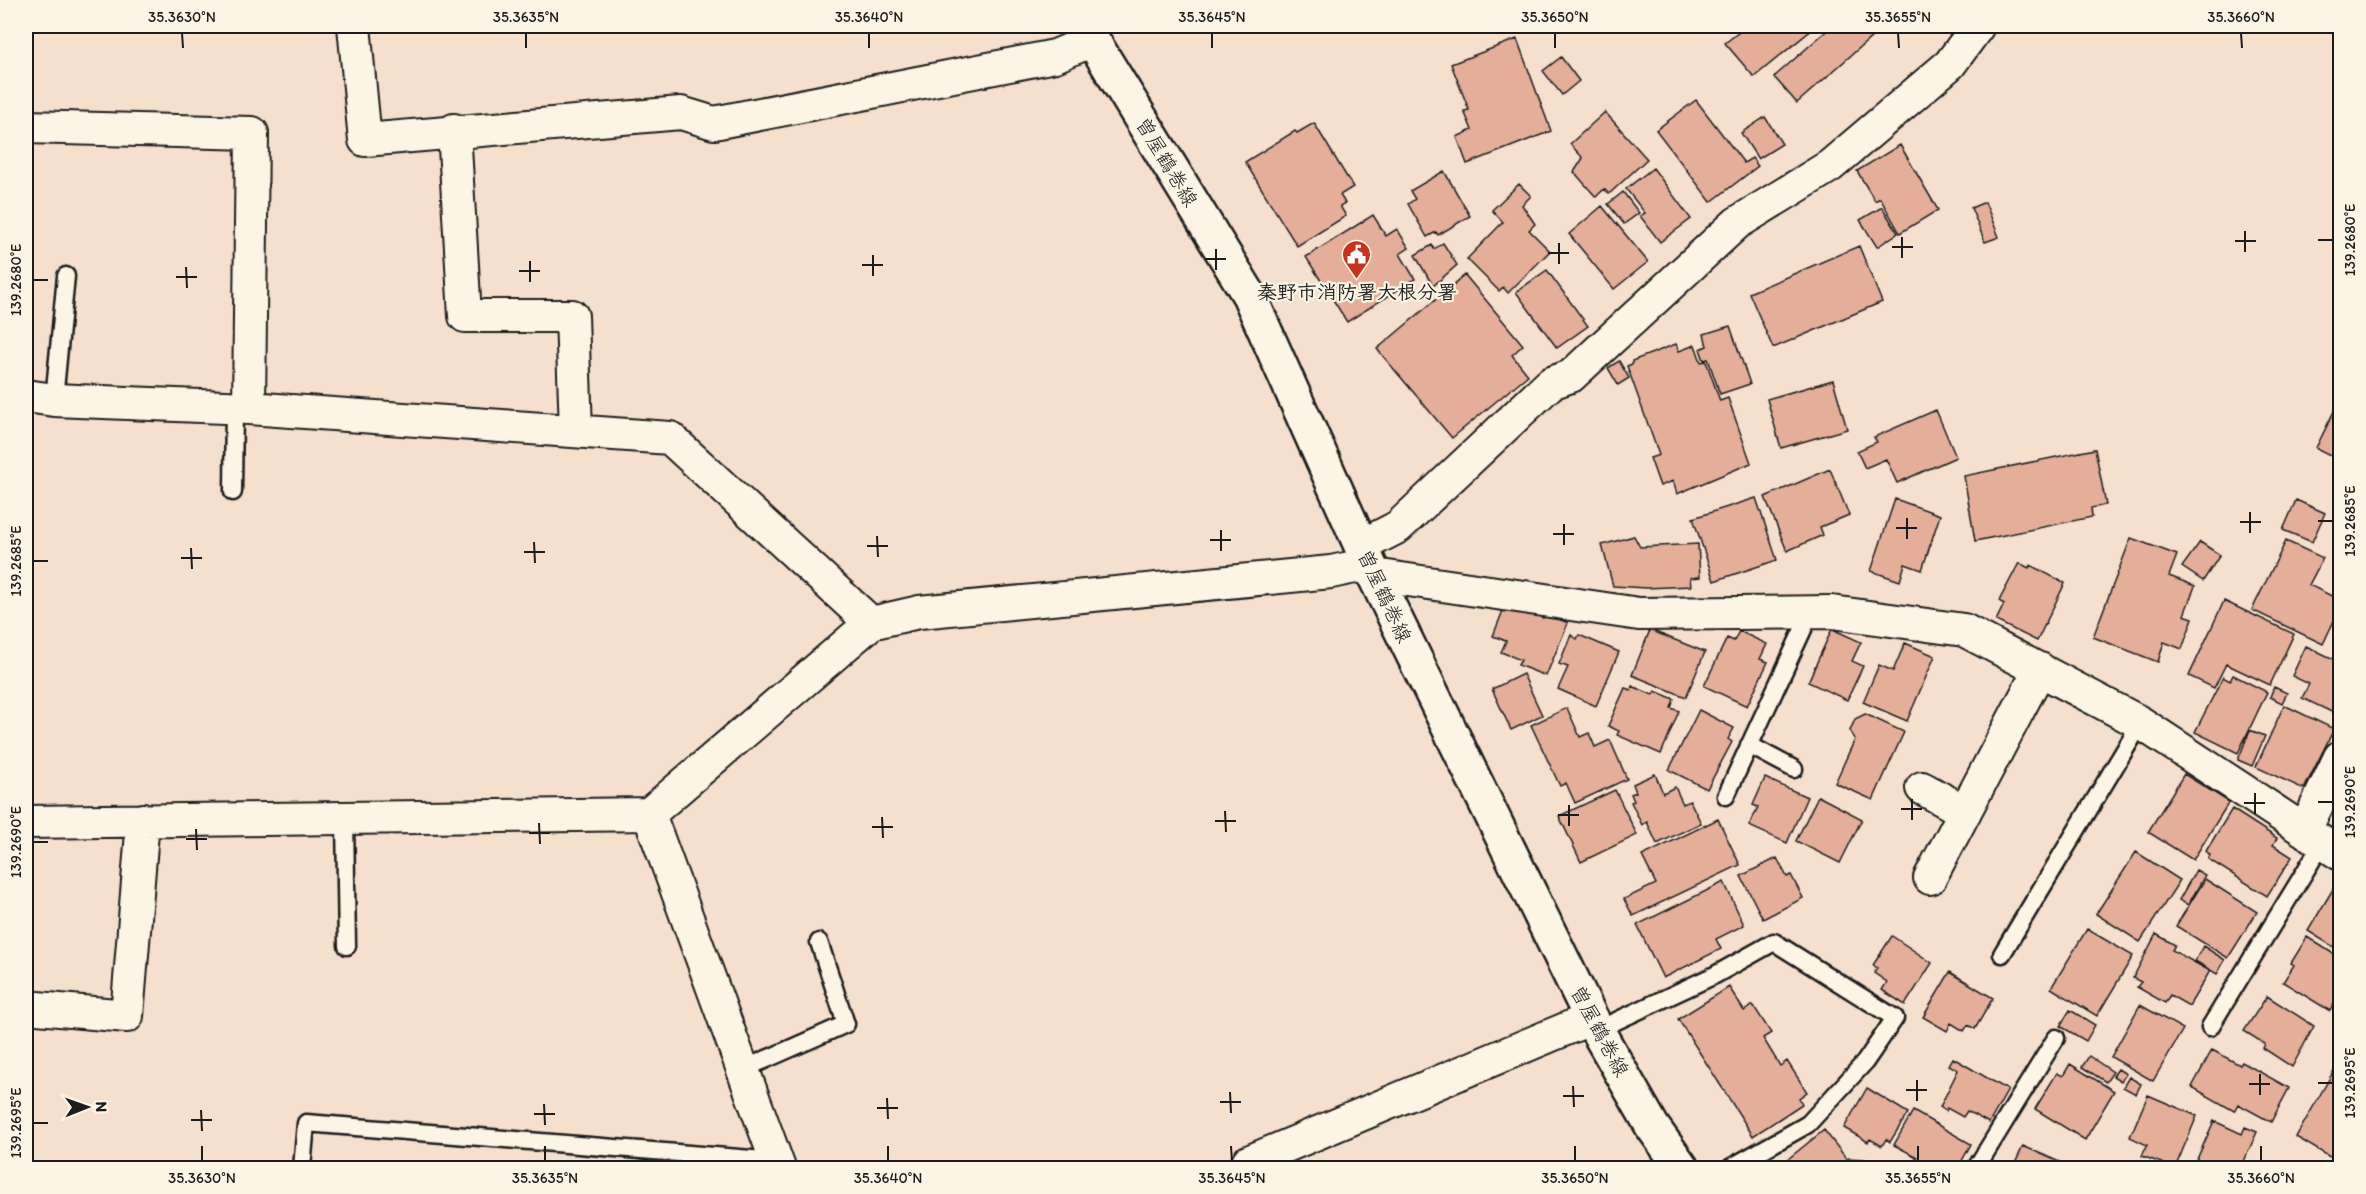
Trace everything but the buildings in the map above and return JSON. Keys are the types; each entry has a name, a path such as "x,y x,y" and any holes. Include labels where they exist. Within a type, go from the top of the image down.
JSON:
{"main road":[{"name":"曽屋鶴巻線","path":"1088,33 1249,295 1368,562 1594,1024 1652,1126 1682,1168"}],"street":[{"path":"354,26 365,140 454,130 681,113 714,123 1055,56 1088,33"},
{"path":"1368,562 1398,527 1551,383 1571,376 1737,223 1830,166 1950,64 1978,26"},
{"path":"26,127 252,133 242,407"},
{"path":"454,130 465,316 572,316 576,431"},
{"path":"40,398 242,407 670,438 872,623"},
{"path":"26,822 649,814 872,623 919,612 1331,572 1368,562 1639,614 1832,612 1964,630 2141,723 2323,842 2340,757"},
{"path":"1930,878 2040,669"},
{"path":"1922,788 1965,812"},
{"path":"649,814 744,1069 777,1165"},
{"path":"26,1007 127,1016 142,820"},
{"path":"1247,1168 1248,1162 1594,1024"}],"lane":[{"path":"40,398 66,276"},
{"path":"233,492 242,407"},
{"path":"1726,796 1811,612"},
{"path":"2002,954 2141,723"},
{"path":"1749,745 1794,769"},
{"path":"345,818 347,946"},
{"path":"2210,1027 2323,842"},
{"path":"744,1069 846,1023 819,942"},
{"path":"1594,1024 1715,975 1774,942 1895,1018 1865,1062 1808,1124 1730,1168"},
{"path":"26,1007 26,1015"},
{"path":"1976,1168 2056,1038"},
{"path":"302,1168 306,1123 777,1165"}],"place":[{"name":"秦野市消防署大根分署","path":"1357,280"}]}
